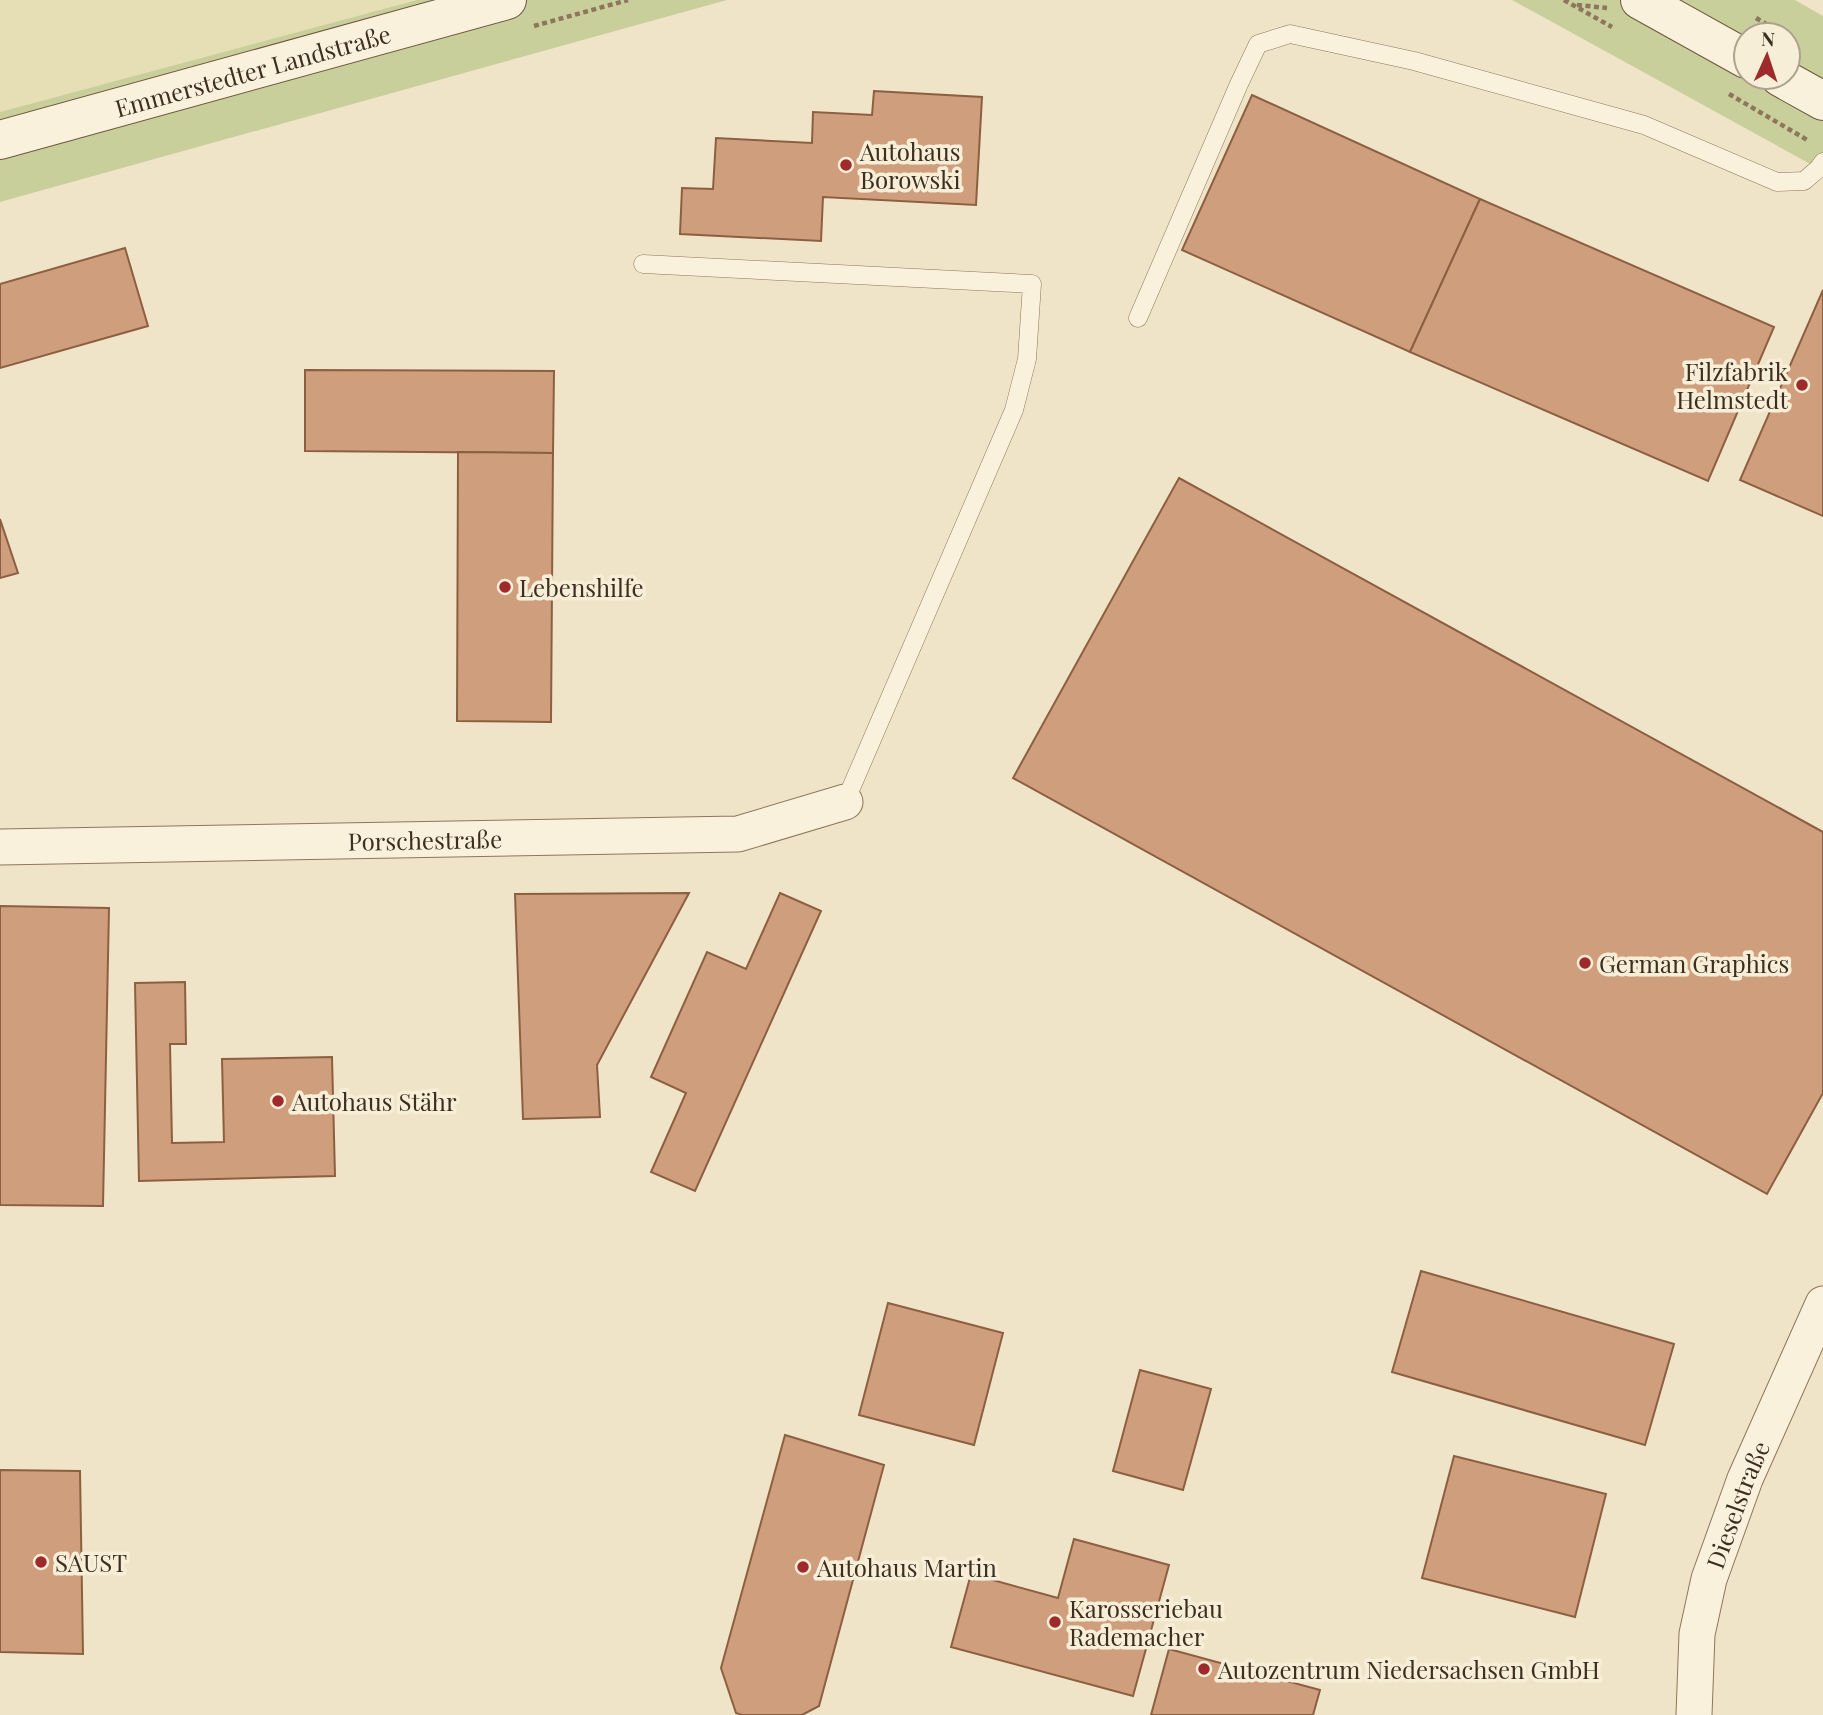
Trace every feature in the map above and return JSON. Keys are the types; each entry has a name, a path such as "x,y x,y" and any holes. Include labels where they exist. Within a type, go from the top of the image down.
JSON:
{"main road":[{"name":"Emmerstedter Landstraße","path":"0,139 507,0"},
{"path":"1661,5 1732,50"},
{"path":"1802,89 1823,101"}],"street":[{"name":"Porschestraße","path":"0,847 738,834 845,802"},
{"name":"Dieselstraße","path":"1693,1715 1697,1633 1709,1578 1745,1479 1823,1304"}],"lane":[{"path":"1138,318 1258,44 1290,34 1414,61 1644,125 1776,182 1804,181 1823,162"},
{"path":"643,264 1032,284 1027,359 1014,410 845,802"}],"path":[{"path":"1763,114 1813,144"}],"shaded area":[{"path":"0,0 417,0 0,112"}],"green space":[{"path":"417,0 727,0 0,202 0,112"},
{"path":"1512,0 1795,0 1823,16 1823,171"}],"building":[{"name":"Autohaus Borowski","path":"874,91 982,97 976,205 823,197 821,241 680,234 682,188 713,189 716,138 812,143 813,112 872,115"},
{"path":"1252,95 1480,199 1410,352 1182,250"},
{"path":"1480,199 1774,327 1708,481 1410,352"},
{"path":"125,248 148,326 0,368 0,284"},
{"name":"Filzfabrik Helmstedt","path":"1823,290 1823,516 1740,480"},
{"path":"305,370 554,371 553,453 305,451"},
{"name":"Lebenshilfe","path":"458,452 553,453 551,722 457,721"},
{"name":"German Graphics","path":"1179,478 1823,832 1823,1093 1767,1194 1013,778"},
{"path":"0,519 18,573 0,578"},
{"path":"689,893 597,1065 600,1117 523,1119 515,894"},
{"path":"780,893 821,911 695,1191 651,1172 686,1093 651,1077 707,952 746,969"},
{"path":"0,906 109,908 103,1206 0,1205"},
{"name":"Autohaus Stähr","path":"185,982 186,1044 170,1044 172,1143 224,1142 222,1059 332,1057 335,1176 139,1181 135,983"},
{"path":"1421,1271 1674,1344 1645,1445 1392,1372"},
{"path":"888,1303 1003,1333 974,1445 859,1415"},
{"path":"1140,1370 1211,1389 1183,1490 1113,1471"},
{"name":"Autohaus Martin","path":"785,1435 884,1465 819,1706 802,1715 742,1715 736,1713 721,1668"},
{"path":"1454,1456 1606,1494 1575,1617 1422,1578"},
{"name":"SAUST","path":"0,1470 80,1471 83,1654 0,1652"},
{"name":"Karosseriebau Rademacher","path":"1074,1539 1169,1565 1133,1696 951,1647 971,1574 1058,1598"},
{"name":"Autozentrum Niedersachsen GmbH","path":"1169,1649 1320,1690 1313,1715 1151,1715"}],"place":[{"name":"Autohaus Borowski","path":"846,165"},
{"name":"Filzfabrik Helmstedt","path":"1802,385"},
{"name":"Lebenshilfe","path":"505,587"},
{"name":"German Graphics","path":"1585,963"},
{"name":"Autohaus Stähr","path":"278,1101"},
{"name":"SAUST","path":"41,1562"},
{"name":"Autohaus Martin","path":"803,1567"},
{"name":"Karosseriebau Rademacher","path":"1055,1622"},
{"name":"Autozentrum Niedersachsen GmbH","path":"1204,1669"}]}
